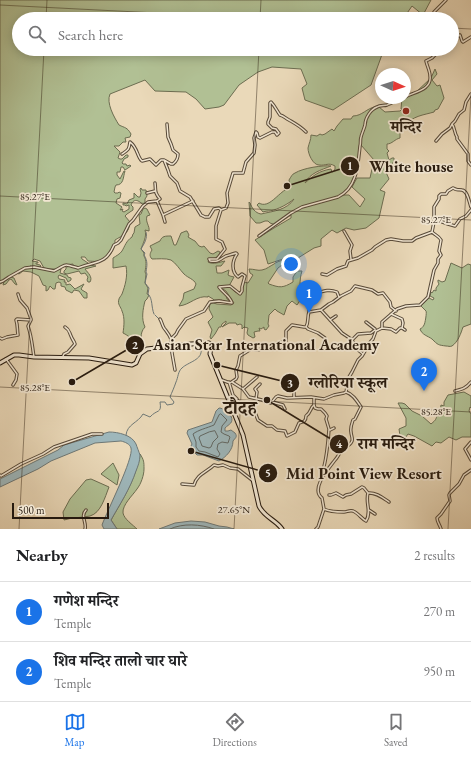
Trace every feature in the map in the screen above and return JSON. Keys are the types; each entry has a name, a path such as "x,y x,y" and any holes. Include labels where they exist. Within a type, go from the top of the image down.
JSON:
{"main road":[{"path":"1,364 6,359 14,355 34,357 91,358 132,365 136,363 140,354 145,350 209,343 211,345 210,354 243,435 260,509 282,529"}],"street":[{"path":"434,12 442,6 446,0"},
{"path":"459,36 463,42 471,37"},
{"path":"411,95 425,89 429,84 431,78 426,61 434,56"},
{"path":"436,141 450,128 459,114 464,110 466,102 471,94"},
{"path":"164,160 170,176 177,183 180,191 189,195 199,214 205,217 210,216 215,208 219,208 221,210 226,208 228,205 227,193 233,174 242,173 246,162 254,153 254,138 256,132 260,138 267,136 272,132 275,132 278,135 279,133 276,129 272,128 268,124 271,102 280,115 298,125 306,132"},
{"path":"259,236 302,207 338,197 343,195 350,188 356,173 361,137 366,119 371,111 376,107 389,104"},
{"path":"164,160 174,164 178,157 178,154 171,146 167,124"},
{"path":"452,124 454,133 468,154 468,161 471,165"},
{"path":"122,154 130,146 130,142 136,149 139,158 142,161 150,159 156,165 161,160 164,160"},
{"path":"155,183 156,196 160,199 157,201 165,222"},
{"path":"432,232 434,207 441,194 446,194 452,188 458,191 464,191 468,196 471,207"},
{"path":"147,193 155,191"},
{"path":"0,282 25,268 54,271 66,264 78,268 104,260 112,251 114,245 121,240 129,224 142,206 148,202 157,201"},
{"path":"163,215 193,201"},
{"path":"171,339 186,319 204,311 210,302 219,300 232,303 219,288 230,286 240,294 242,291 245,276 242,274 238,277 234,274 233,270 236,253 226,256 220,261 209,261 209,259 218,258 225,249 222,242 215,237 216,226 221,210"},
{"path":"434,222 438,220 455,226 457,222 471,210"},
{"path":"344,231 352,245 350,251 351,259"},
{"path":"322,274 327,275 346,266 348,261 351,259 358,258 386,240 412,241 432,232"},
{"path":"382,328 382,322 396,310 406,306 420,305 428,297 434,270 441,255 439,251 442,240 432,232"},
{"path":"309,312 321,310 356,286 372,290 378,294 384,293 390,302 391,307 396,310"},
{"path":"306,327 309,312 307,301 310,295 323,291 331,291 337,292 339,297"},
{"path":"18,294 20,300 26,306 31,319 28,326 34,357"},
{"path":"321,310 342,333 352,340 358,350 363,354"},
{"path":"391,314 402,319 402,328"},
{"path":"330,320 336,316"},
{"path":"0,338 2,339 18,335 17,319 31,320"},
{"path":"160,319 163,327 171,339 172,353 176,370"},
{"path":"366,322 375,330"},
{"path":"232,382 237,377 236,370 240,356 252,348 259,350 264,346 286,341 286,331 292,325 306,327 325,338"},
{"path":"64,357 64,354 68,352 75,344 69,330 66,327"},
{"path":"352,340 358,334 371,333 382,328 391,329 396,332 402,328"},
{"path":"346,392 347,380 365,348 373,339 375,330"},
{"path":"6,359 17,374 13,385"},
{"path":"243,389 257,378"},
{"path":"220,379 232,382 243,389 249,397 276,402 282,405 285,409"},
{"path":"229,382 233,395 242,408 254,410 258,420 267,426 272,426 277,430 285,431 287,436 296,432 299,423 306,420 306,416 314,405 314,398"},
{"path":"456,391 463,389 471,382"},
{"path":"256,399 256,389 260,384"},
{"path":"294,389 294,397"},
{"path":"272,402 277,396 287,398 311,397 324,399 346,392 350,393 361,406 352,422 352,441 350,445 342,450 324,474 319,485 318,493 322,498 324,509 316,529"},
{"path":"314,405 315,408 318,410 321,409 327,416 326,419 329,429 328,445 323,470 325,472 324,474"},
{"path":"329,429 334,428"},
{"path":"0,475 1,476 57,446 92,434 102,434"},
{"path":"471,442 465,450 471,460"},
{"path":"182,484 194,485 195,480 214,465 223,465 238,469 253,480"},
{"path":"441,529 437,522 437,518 450,500 450,493 459,484 464,475 471,470"},
{"path":"324,509 332,512 353,511 366,521 368,519 368,493 364,488 362,487 350,494 346,494 343,497 336,493 329,495"},
{"path":"368,493 371,492 389,502"},
{"path":"85,529 86,526 83,515 86,510"},
{"path":"369,510 375,514"}],"green space":[{"path":"0,0 431,0 425,12 419,12 412,6 408,12 12,12 12,56 381,56 377,68 375,68 375,74 371,85 333,110 305,100 302,88 307,84 301,69 272,67 258,72 239,85 224,105 205,109 196,99 186,92 155,91 145,80 110,94 109,102 115,118 119,125 127,129 131,134 130,137 125,138 126,142 123,142 119,146 114,146 120,152 118,158 122,159 128,155 122,163 126,164 127,166 131,166 125,170 121,167 120,172 117,172 120,179 125,171 122,182 115,187 115,193 121,193 120,198 117,199 116,203 122,207 120,210 123,209 122,211 124,212 129,209 129,205 123,205 123,203 127,204 129,200 134,198 134,193 140,197 141,188 142,190 146,190 147,196 144,206 135,200 132,203 131,205 133,210 125,216 130,222 128,229 125,234 115,240 113,249 106,259 100,261 88,261 85,257 81,257 89,265 96,266 85,269 91,277 90,282 88,282 88,277 85,273 81,274 79,271 67,274 64,273 66,267 73,266 73,264 65,265 57,269 48,269 44,268 40,261 34,259 32,261 38,262 36,264 41,266 30,266 50,270 61,269 60,273 67,275 71,278 71,280 68,282 66,278 59,275 59,279 65,280 64,282 66,282 66,285 70,284 75,289 84,284 81,289 87,293 87,298 84,298 79,291 74,290 72,293 66,290 65,287 61,286 61,283 59,282 56,283 55,289 50,286 46,291 46,286 43,285 39,276 31,272 23,271 10,277 14,278 17,285 11,279 3,285 4,282 0,284"},
{"path":"435,69 437,74 432,80 437,86 440,85 444,98 438,109 434,112 418,116 411,120 400,132 400,138 387,144 389,160 394,158 394,161 388,170 385,170 389,179 380,190 385,192 379,218 366,228 354,230 346,228 337,233 332,230 321,239 321,246 314,248 298,258 283,259 268,264 264,250 255,240 291,218 291,215 275,225 268,221 256,223 250,216 249,202 257,213 261,214 280,210 288,206 294,199 277,209 270,211 263,212 257,205 259,203 266,204 270,202 287,189 286,188 290,186 289,180 293,174 299,171 313,167 331,166 313,174 305,183 320,172 331,169 332,172 335,169 335,166 333,165 317,165 313,161 308,150 311,135 322,135 332,129 334,131 343,119 351,119 353,116 359,115 375,107 371,111 366,119 372,111 379,107 385,112 400,111 402,109 401,104 411,104 411,95 415,93 431,78","holes":["361,145 374,160 370,178 357,178 352,187 365,199 360,207 349,195 343,195 350,186 356,172"]},
{"path":"145,208 150,215 147,216 149,231 145,230 145,238 141,249 144,253 146,262 145,283 148,288 147,294 149,295 145,301 143,314 145,327 141,338 144,349 137,356 137,345 133,343 130,337 123,333 124,316 118,302 126,281 126,266 113,268 113,258 121,252 132,237 135,227 140,224 139,215"},
{"path":"186,231 189,235 188,237 195,241 199,246 204,246 210,253 213,254 218,251 220,252 208,262 214,263 225,261 221,266 216,266 217,273 222,273 229,270 228,275 234,277 229,286 218,288 226,295 230,302 214,300 208,296 200,297 187,304 179,306 183,299 184,293 194,289 196,284 171,260 152,259 150,257 152,250 150,246 167,236 171,236 174,245 176,245 181,233"},
{"path":"283,260 282,265 278,268 268,283 279,287 287,285 293,282 293,277 297,271 302,271 300,281 301,299 297,305 292,301 287,306 284,315 275,309 269,315 269,326 266,330 264,327 261,329 259,328 260,331 254,332 255,337 253,338 247,333 248,328 244,327 242,329 242,325 240,324 237,325 236,323 229,323 222,327 226,321 221,327 219,327 211,339 210,337 212,330 208,322 213,317 209,309 210,304 231,305 234,303 226,291 221,288 230,287 235,292 240,294 242,293 244,282 248,283 253,275 250,273 249,269 264,270"},
{"path":"451,263 462,268 468,264 471,265 471,324 463,327 456,342 450,346 438,344 424,334 420,329 424,324 426,313 421,306 429,298 433,300 434,298 430,296 431,292 432,293 434,290 436,291 439,284 438,280 442,282 445,281"},
{"path":"464,392 471,396 471,408 470,407 469,411 471,414 471,437 462,437 456,440 449,437 441,443 436,442 432,446 408,434 403,441 400,436 399,429 406,426 406,418 398,403 405,404 412,411 422,416 431,424 436,419 441,405 444,406 444,402 448,395"},
{"path":"140,454 144,463 143,477 123,510 127,520 137,529 117,529 111,520 132,481"},
{"path":"113,463 119,475 117,485 101,474"},
{"path":"91,479 109,487 100,508 97,512 90,516 64,520 63,512 70,499 86,480"}],"water":[{"path":"219,408 224,410 232,418 231,423 225,428 225,431 231,430 235,433 236,437 227,455 219,461 203,455 197,455 191,446 192,444 187,433 188,430 212,422 216,411"},
{"path":"109,432 120,433 131,438 136,444 140,455 131,484 111,520 117,529 104,529 102,525 131,454 131,448 124,442 95,443 51,461 38,469 0,487 0,479 58,450 64,445"},
{"path":"191,521 205,522 234,529 159,529 175,523"}],"waterway":[{"path":"146,232 146,239 141,249 145,253 144,255 147,261 145,283 149,288 148,294 151,298 154,314"},
{"path":"155,315 159,319"},
{"path":"126,435 128,428 143,414 150,417 160,410 160,402 165,402 167,405 173,404 174,402 170,397 181,369 200,356 201,349 209,344"}],"place":[{"name":"मन्दिर","path":"406,111"},
{"name":"White house","path":"287,186"},
{"name":"गणेश मन्दिर","path":"309,313"},
{"name":"ग्लोरिया स्कूल","path":"217,365"},
{"name":"Asian Star International Academy","path":"72,382"},
{"name":"शिव मन्दिर तालो चार घारे","path":"424,391"},
{"name":"राम मन्दिर","path":"267,400"},
{"name":"Mid Point View Resort","path":"191,451"}],"district":[{"name":"टौदह","path":"240,407"}]}
